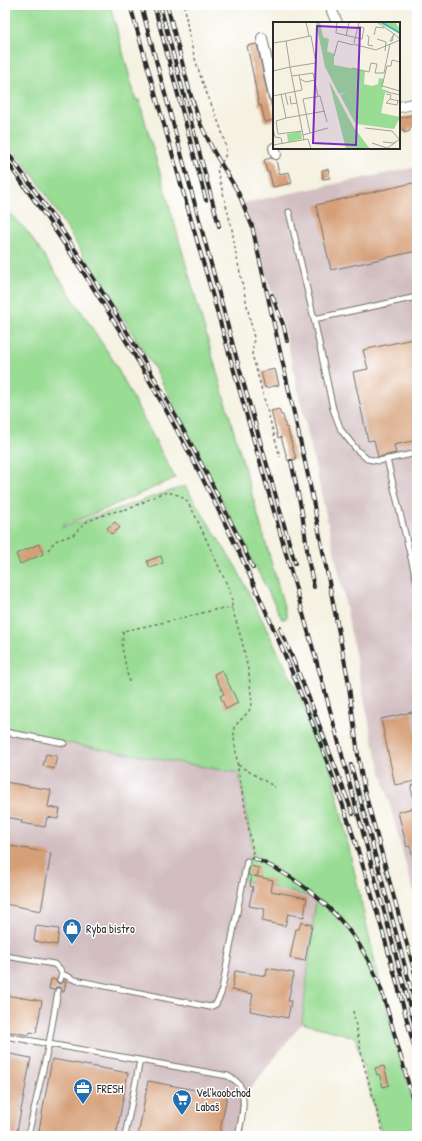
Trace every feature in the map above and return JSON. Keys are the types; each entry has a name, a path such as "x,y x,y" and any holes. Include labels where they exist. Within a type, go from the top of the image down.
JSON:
{"street":[{"path":"332,11 337,22"},
{"path":"262,38 273,91"},
{"path":"400,107 417,104"}],"lane":[{"path":"289,212 333,409 341,430 356,449 367,459 380,461 417,453"},
{"path":"314,319 417,297"},
{"path":"387,459 417,583"},
{"path":"5,732 64,743"},
{"path":"417,787 414,788 417,800"},
{"path":"5,956 54,964 60,969 62,974 75,980 210,1007 216,1004 222,994 246,861"},
{"path":"60,980 62,974"},
{"path":"28,1136 49,1043 58,991"},
{"path":"5,1036 228,1076 237,1081 241,1088 243,1098 242,1115 238,1136"},
{"path":"125,1136 140,1060"}],"path":[{"path":"185,5 186,25 193,53 226,145 226,153 217,169 232,229 254,338 252,354 280,457"},
{"path":"48,550 55,541 73,535 86,522 108,513 131,508 162,493 178,495 186,500 194,513 228,589 242,640 249,674 252,704 249,711 234,727 238,765 253,852 246,861"},
{"path":"129,682 122,647 123,631 218,609 232,608"},
{"path":"238,765 275,787"},
{"path":"353,1011 363,1062 384,1136"}],"shaded area":[{"path":"417,167 417,906 372,738 344,595 284,327 258,253 252,226 243,203"},
{"path":"5,732 239,773 253,852 247,861 316,900 302,1023 243,1098 238,1136 5,1136"}],"green space":[{"path":"5,5 110,5 136,100 139,100 287,617 285,619 282,619 158,374 36,179 5,140"},
{"path":"5,208 27,231 113,360 175,478 103,510 62,526 61,528 185,486 236,567 327,751 382,993 417,1117 417,1136 382,1136 355,1037 302,1023 316,900 309,896 243,880 247,861 253,852 239,773 5,732"}],"building":[{"path":"257,44 268,97 273,112 273,120 265,122 261,105 259,106 247,46"},
{"path":"417,114 417,127 409,128 410,131 404,133 403,129 400,130 400,118"},
{"path":"271,158 276,160 279,174 289,172 292,183 273,187 269,171 267,172 264,160"},
{"path":"328,169 330,178 323,179 322,170"},
{"path":"417,182 417,251 331,270 316,205"},
{"path":"417,338 417,440 394,445 396,453 378,457 374,440 368,441 353,372 368,369 363,350"},
{"path":"275,369 279,385 265,388 261,372"},
{"path":"279,409 281,415 283,415 296,459 288,461 281,437 278,438 271,411"},
{"path":"115,522 120,528 111,534 107,528"},
{"path":"39,544 43,554 20,564 16,554"},
{"path":"161,556 163,563 150,568 147,561"},
{"path":"222,670 238,703 226,709 220,696 224,694 214,674"},
{"path":"412,712 417,737 417,781 395,785 381,719"},
{"path":"46,754 57,756 54,769 43,766"},
{"path":"5,782 51,790 48,807 60,809 58,819 47,817 45,827 21,823 22,820 5,817"},
{"path":"413,808 417,826 417,865 415,865 410,846 407,847 398,812"},
{"path":"5,845 51,853 41,911 5,904"},
{"path":"250,866 259,868 257,877 273,880 271,891 307,898 304,917 288,914 285,926 262,921 265,909 249,906 253,887 250,886 252,876 248,875"},
{"path":"301,922 312,925 305,961 290,958 296,929 299,929"},
{"path":"36,926 59,929 57,945 34,941"},
{"path":"267,968 294,973 288,1001 291,1001 288,1018 250,1011 253,994 232,990 235,971 266,976"},
{"path":"51,979 56,980 59,984 64,981 66,982 64,992 62,992 62,989 59,987 56,987 54,990 49,989"},
{"path":"5,995 42,1001 36,1033 30,1032 29,1035 5,1031"},
{"path":"5,1053 31,1058 16,1136 5,1136"},
{"name":"FRESH","path":"52,1059 128,1073 116,1136 38,1136"},
{"path":"384,1066 389,1085 383,1087 379,1074 377,1075 375,1068"},
{"name":"Veľkoobchod Labaš","path":"148,1081 227,1096 219,1136 138,1136"}],"railway":[{"path":"130,5 323,684 417,1034"},
{"path":"141,5 237,360 295,563"},
{"path":"154,5 206,200"},
{"path":"160,5 219,226"},
{"path":"167,5 191,96 200,123 214,152 238,192 252,226 309,480 348,679 364,789 417,981"},
{"path":"5,149 75,249 139,352 199,459 253,568"},
{"path":"5,159 55,230 103,304 148,379 190,455 230,533 267,613 301,693 332,775 356,845 378,915 417,1058"},
{"path":"272,295 284,327 287,341"},
{"path":"291,461 302,512 309,564 314,587"},
{"path":"280,628 309,698 353,814"},
{"path":"351,765 417,1011"},
{"path":"253,858 291,878 308,890 339,919 353,936 364,953 382,993 417,1114"}],"place":[{"name":"Ryba bistro","path":"72,945"},
{"name":"FRESH","path":"83,1105"},
{"name":"Veľkoobchod Labaš","path":"182,1116"}]}
